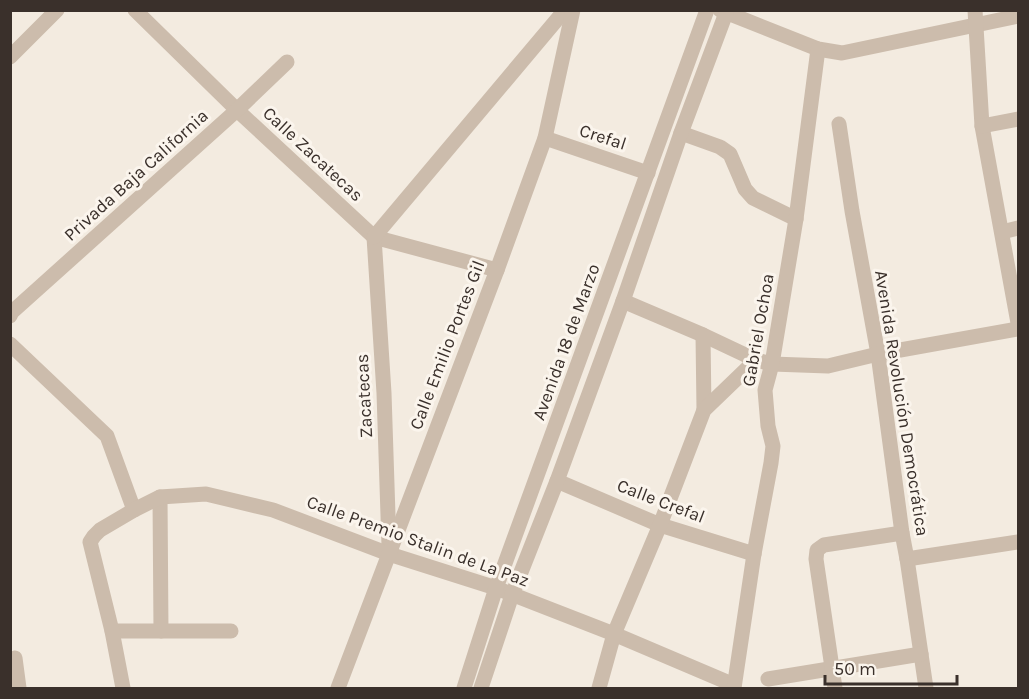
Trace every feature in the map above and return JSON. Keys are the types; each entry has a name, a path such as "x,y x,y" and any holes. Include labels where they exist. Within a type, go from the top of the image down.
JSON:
{"street":[{"path":"10,57 57,10"},
{"name":"Calle Zacatecas","path":"135,10 237,110 374,237 496,270"},
{"path":"374,237 565,10"},
{"name":"Calle Emilio Portes Gil","path":"338,688 545,138 573,10"},
{"name":"Avenida 18 de Marzo","path":"464,688 496,588 707,10"},
{"path":"481,688 512,595 557,481 623,301 723,12 818,49 842,53 975,18 1018,16"},
{"path":"975,18 982,126 1018,323"},
{"name":"Gabriel Ochoa","path":"729,687 771,463 773,446 768,426 765,390 772,364 796,219 818,49"},
{"name":"Privada Baja California","path":"10,316 287,62"},
{"path":"982,126 1018,119"},
{"name":"Avenida Revolución Democrática","path":"839,124 878,354 926,688"},
{"path":"681,133 720,147 730,154 745,189 753,198 796,219"},
{"name":"Crefal","path":"545,138 648,173"},
{"path":"1002,232 1018,228"},
{"name":"Zacatecas","path":"374,237 384,393 389,554"},
{"path":"623,301 756,360 772,364 828,366 878,354 1018,329"},
{"path":"599,688 614,634 660,525 704,410 703,335"},
{"path":"10,344 107,436 134,510"},
{"path":"704,410 756,360"},
{"name":"Calle Crefal","path":"557,481 660,525 754,554"},
{"name":"Calle Premio Stalin de La Paz","path":"112,631 90,542 94,536 100,530 160,497 206,494 273,510 389,554 496,588 614,634 729,687"},
{"path":"160,497 161,631"},
{"path":"835,688 816,559 817,550 824,545 902,533"},
{"path":"907,559 1018,542"},
{"path":"123,688 112,631 231,631"},
{"path":"768,679 921,654"},
{"path":"15,658 19,688"}]}
